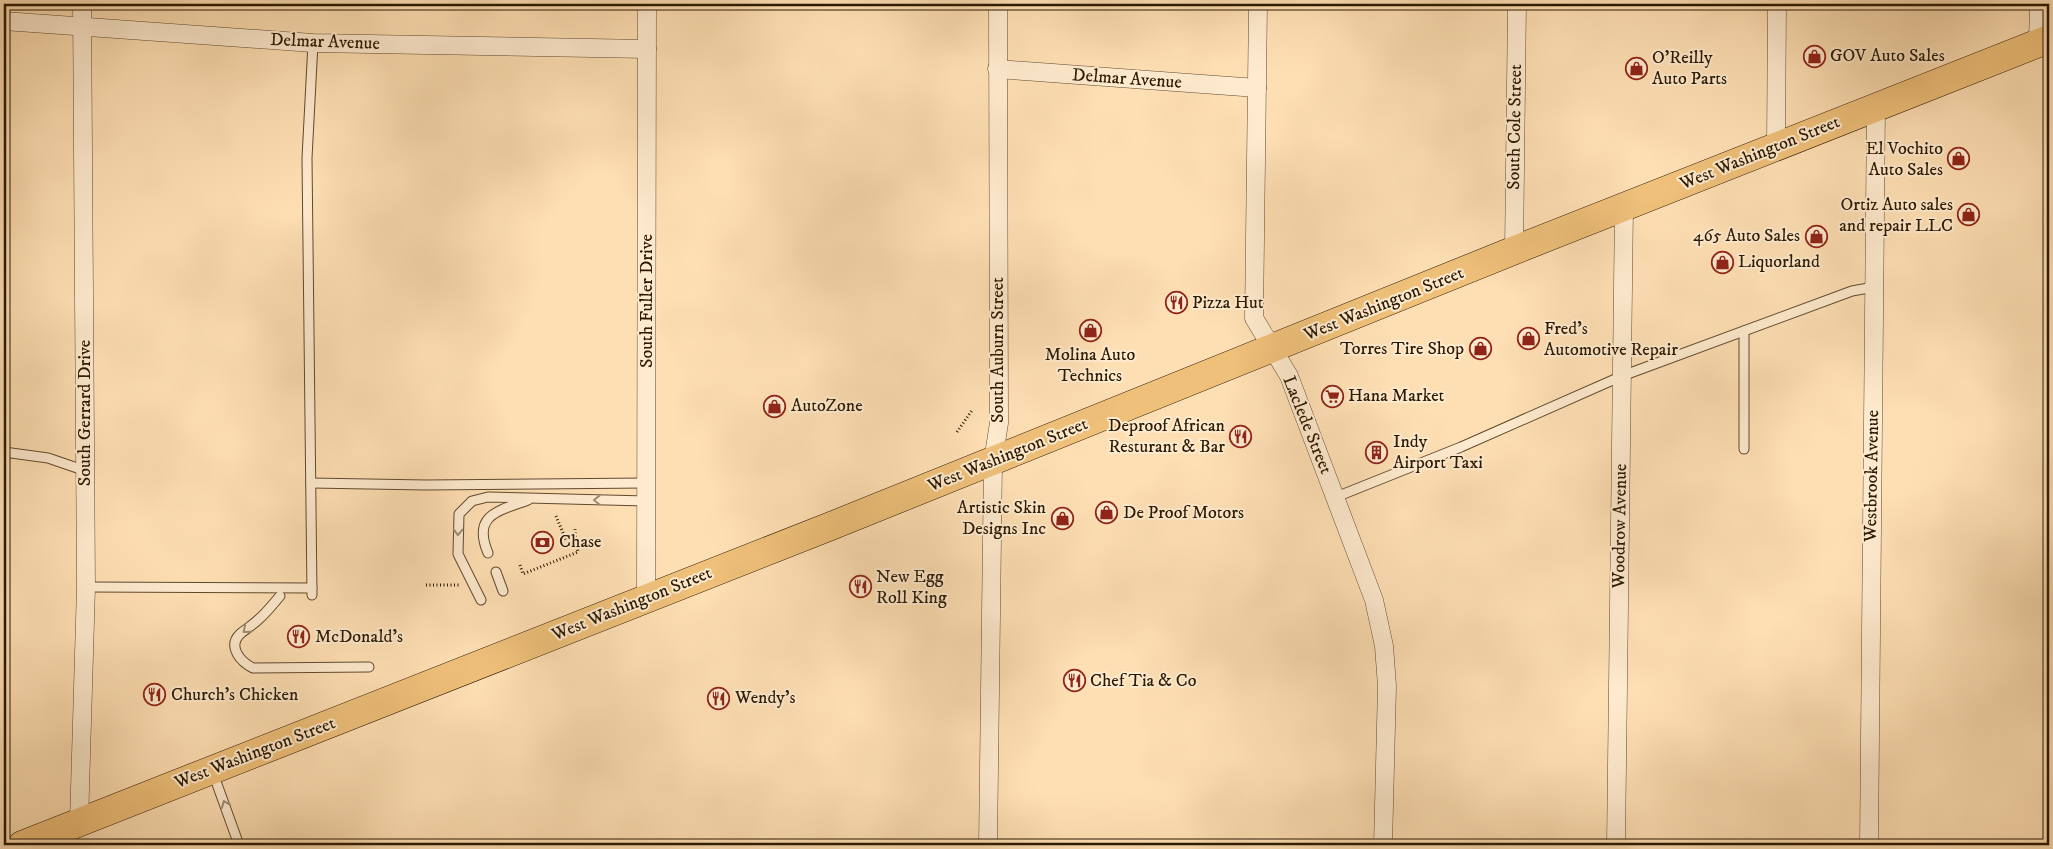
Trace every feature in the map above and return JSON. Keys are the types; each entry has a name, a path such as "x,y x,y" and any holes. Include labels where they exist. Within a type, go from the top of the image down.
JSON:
{"main road":[{"name":"West Washington Street","path":"22,845 1273,350 1514,251 2044,41"}],"street":[{"name":"South Gerrard Drive","path":"79,823 86,587 82,4"},
{"name":"South Fuller Drive","path":"646,599 647,4"},
{"name":"South Auburn Street","path":"988,845 993,461 998,423 998,4"},
{"name":"Laclede Street","path":"1258,4 1254,318 1289,376 1370,584 1384,646 1387,701 1383,845"},
{"name":"South Cole Street","path":"1514,251 1517,4"},
{"path":"1776,146 1778,4"},
{"path":"2039,4 2044,41"},
{"name":"Delmar Avenue","path":"4,21 312,43 647,49"},
{"name":"Delmar Avenue","path":"997,69 1257,88"},
{"name":"Westbrook Avenue","path":"1869,845 1876,106"},
{"name":"Woodrow Avenue","path":"1616,845 1624,207"}],"lane":[{"path":"86,587 312,591 307,158 312,43"},
{"path":"1336,497 1461,447 1622,376 1852,291 1874,287"},
{"path":"1744,331 1744,449"},
{"path":"4,452 48,458 86,471"},
{"path":"311,483 646,492"},
{"path":"481,600 458,554 459,514 472,501 488,497 533,498 646,492"},
{"path":"488,553 482,534 484,522 497,511 533,498"},
{"path":"496,572 504,592"},
{"path":"280,596 259,619 238,636 235,646 237,655 243,663 253,668 369,667"},
{"path":"212,771 239,845"}],"path":[{"path":"957,432 973,409"},
{"path":"556,516 566,540 575,536"},
{"path":"520,565 524,574 578,552 575,529"},
{"path":"426,585 472,584"}],"place":[{"name":"GOV Auto Sales","path":"1814,56"},
{"name":"O'Reilly Auto Parts","path":"1636,68"},
{"name":"El Vochito Auto Sales","path":"1959,159"},
{"name":"Ortiz Auto sales and repair LLC","path":"1969,215"},
{"name":"465 Auto Sales","path":"1816,236"},
{"name":"Liquorland","path":"1722,262"},
{"name":"Pizza Hut","path":"1176,303"},
{"name":"Molina Auto Technics","path":"1090,330"},
{"name":"Fred's Automotive Repair","path":"1528,339"},
{"name":"Torres Tire Shop","path":"1480,349"},
{"name":"Hana Market","path":"1332,396"},
{"name":"AutoZone","path":"775,406"},
{"name":"Deproof African Resturant & Bar","path":"1241,436"},
{"name":"Indy Airport Taxi","path":"1377,452"},
{"name":"De Proof Motors","path":"1107,513"},
{"name":"Artistic Skin Designs Inc","path":"1062,518"},
{"name":"Chase","path":"543,542"},
{"name":"New Egg Roll King","path":"860,587"},
{"name":"McDonald's","path":"299,637"},
{"name":"Chef Tia & Co","path":"1074,681"},
{"name":"Church's Chicken","path":"155,695"},
{"name":"Wendy's","path":"719,698"}]}
